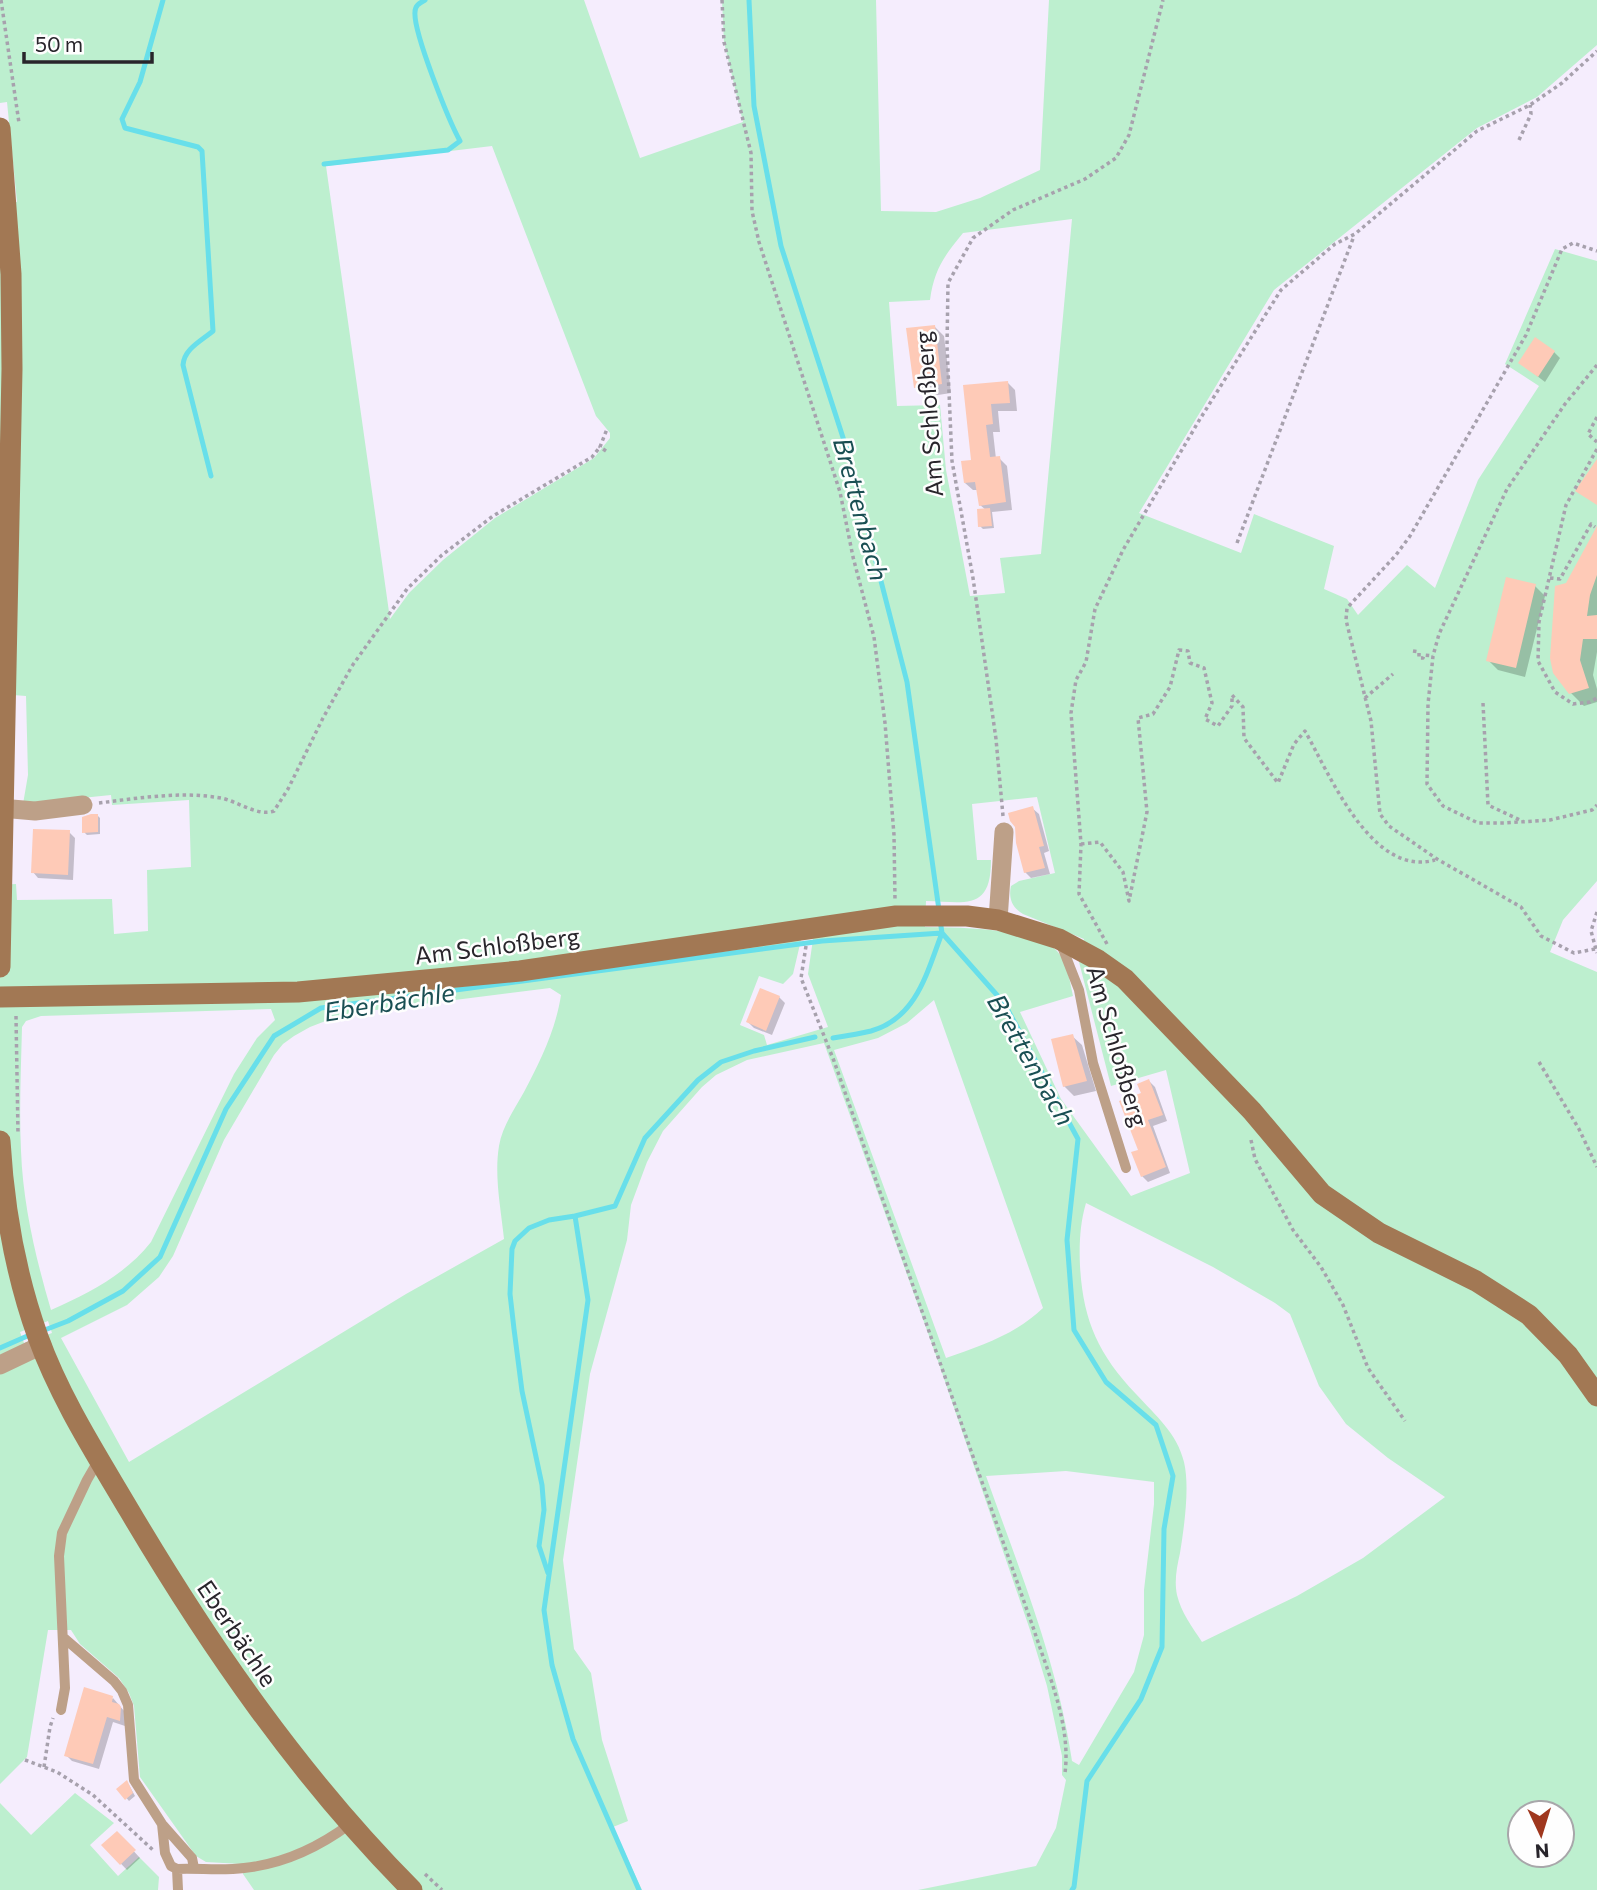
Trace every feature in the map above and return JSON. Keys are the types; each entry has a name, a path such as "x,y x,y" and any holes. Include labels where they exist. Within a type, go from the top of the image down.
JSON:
{"street":[{"path":"0,128 10,274 12,369 0,967"},
{"path":"2,809 35,811 83,805"},
{"path":"998,920 1004,832"},
{"name":"Am Schloßberg","path":"8,997 298,992 546,967 896,916 967,916 998,920 1059,939 1098,960 1125,979 1256,1116 1322,1194 1379,1233 1476,1281 1529,1315 1568,1355 1597,1396"},
{"name":"Eberbächle","path":"9,1140 9,1228 22,1288 61,1391 99,1460 190,1609 258,1710 350,1824 412,1890"},
{"path":"0,1365 38,1336"}],"lane":[{"name":"Am Schloßberg","path":"1059,939 1079,990 1093,1063 1126,1168"},
{"path":"61,1710 65,1688 59,1556 62,1533 99,1460"},
{"path":"64,1638 114,1681 121,1691 128,1704 134,1780 162,1824 192,1858 194,1868"},
{"path":"162,1824 165,1853 171,1866 177,1869 243,1868 275,1862 327,1841 350,1824"},
{"path":"177,1869 178,1890"}],"path":[{"path":"722,0 724,42 751,153 752,211 759,242 840,492 853,557 874,637 892,810 895,900"},
{"name":"Am Schloßberg","path":"1004,832 996,739 979,618 952,461 947,346 948,283 973,238 1013,210 1085,179 1116,158 1129,135 1163,0"},
{"path":"1098,960 1108,944 1079,894 1081,844 1071,713 1076,680 1086,662 1095,609 1123,550 1280,290 1335,244 1355,234 1477,131 1530,105 1562,83 1597,51"},
{"path":"1519,140 1531,114 1530,105"},
{"path":"1237,543 1355,234"},
{"path":"1597,251 1573,243 1562,249 1525,334 1410,536 1347,608 1346,620 1371,721 1380,814 1389,826 1437,859 1521,906 1541,936 1574,953 1596,951 1591,931 1597,912"},
{"path":"1597,365 1565,404 1507,489 1439,634 1433,656 1428,704 1427,784 1443,806 1478,823 1527,823 1592,810 1597,805"},
{"path":"1597,418 1588,434 1597,442"},
{"path":"83,805 184,796 218,798 262,812 274,811 352,666 407,589 467,534 592,457 600,447 607,429"},
{"path":"600,447 606,452"},
{"path":"1597,449 1566,505 1539,622 1538,661 1555,692 1573,704 1590,702 1597,698"},
{"path":"1549,578 1560,579 1591,524 1595,527"},
{"path":"1081,844 1100,842 1123,872 1129,901 1147,812 1138,718 1153,714 1170,687 1179,650 1188,651 1190,663 1203,668 1212,703 1205,719 1218,726 1232,706 1232,695 1243,707 1244,738 1278,783 1294,744 1305,731 1355,820 1389,853 1422,864 1437,859"},
{"path":"1413,651 1419,652 1419,658 1424,655 1433,656"},
{"path":"1365,698 1393,674"},
{"path":"1483,703 1488,805 1527,823"},
{"path":"806,948 802,978 853,1112 1045,1663 1063,1726 1067,1755 1065,1773"},
{"path":"8,997 9,1140"},
{"path":"1539,1062 1597,1167"},
{"path":"1256,1116 1250,1126 1255,1159 1293,1230 1321,1267 1343,1305 1368,1368 1405,1421"},
{"path":"44,1767 50,1727 53,1718 61,1710"},
{"path":"25,1760 57,1772 93,1795 152,1850 165,1853"},
{"path":"417,1866 442,1890"}],"green space":[{"path":"0,0 584,0 640,158 743,122 724,42 722,0 876,0 881,211 936,212 980,198 1040,170 1049,0 1597,0 1597,45 1537,97 1477,128 1274,290 1139,513 1241,553 1254,514 1334,546 1324,589 1347,599 1358,615 1407,565 1435,588 1478,480 1539,386 1505,364 1555,249 1597,261 1597,881 1563,920 1550,952 1597,972 1597,1890 918,1890 1036,1866 1056,1828 1066,1780 1062,1775 1062,1756 1047,1686 1030,1630 938,1361 824,1043 747,1060 716,1075 663,1131 647,1162 631,1205 627,1240 590,1374 563,1560 574,1649 591,1673 602,1740 628,1821 613,1827 642,1890 254,1890 243,1874 241,1864 206,1862 196,1856 140,1777 134,1706 129,1693 119,1678 80,1644 71,1630 48,1630 27,1757 0,1784 0,885 16,884 17,900 112,899 114,934 148,931 147,870 191,867 189,800 112,805 111,795 23,804 28,775 26,696 0,694 0,204 17,202 7,102 0,103","holes":["492,146 596,416 610,433 610,438 594,458 495,518 443,560 409,593 390,619 326,166","1072,219 1041,554 1000,558 1005,593 970,596 946,470 940,405 897,406 889,302 930,300 937,272 963,233","1037,797 1055,873 1019,881 1011,886 1012,903 1023,914 1084,939 1079,962 1111,1086 1166,1070 1190,1173 1131,1196 1061,1099 1020,1012 1073,996 1065,964 1056,949 1009,933 925,927 926,901 964,902 981,896 990,876 991,860 977,860 972,804","813,939 808,974 828,1027 767,1045 764,1035 740,1025 759,976 783,984 793,974 801,940","550,988 561,995 547,1045 501,1139 498,1181 504,1239 406,1294 129,1462 61,1338 127,1305 159,1277 173,1256 224,1140 274,1055 294,1036 336,1017","934,1000 1043,1308 1010,1332 946,1358 834,1050 878,1038 907,1023","271,1009 275,1020 257,1038 234,1074 151,1242 118,1274 51,1310 31,1232 24,1191 20,1120 22,1027 26,1021 41,1016","1086,1203 1213,1267 1290,1314 1319,1386 1346,1424 1388,1458 1445,1497 1363,1558 1297,1596 1202,1642 1184,1613 1176,1589 1186,1508 1184,1462 1171,1434 1112,1365 1089,1320 1080,1266 1080,1234","48,1321 52,1333 24,1343 20,1332","1066,1471 1154,1482 1144,1590 1144,1635 1134,1672 1079,1765 1072,1761 1066,1724 1047,1652 986,1476"]},
{"path":"75,1793 114,1823 90,1845 118,1876 139,1857 159,1877 158,1890 0,1890 0,1803 31,1835"}],"building":[{"path":"935,325 942,384 914,388 906,328"},
{"path":"1535,337 1555,351 1538,377 1518,363"},
{"path":"1008,381 1010,403 991,404 993,424 986,425 990,457 1000,456 1006,502 979,506 975,482 964,483 961,461 971,460 963,385"},
{"path":"1597,459 1597,505 1575,491"},
{"path":"990,508 992,526 978,527 977,509"},
{"path":"1597,526 1597,575 1587,616 1597,615 1597,639 1583,639 1580,660 1589,688 1569,694 1553,673 1550,658 1555,586 1566,583"},
{"path":"1506,577 1536,584 1516,668 1486,661"},
{"path":"1033,806 1044,846 1039,847 1045,868 1024,873 1015,827 1008,813"},
{"path":"98,814 98,832 82,833 82,817"},
{"path":"33,829 70,830 68,875 31,873"},
{"path":"760,988 780,996 766,1031 746,1022"},
{"path":"1073,1034 1087,1081 1063,1087 1051,1039"},
{"path":"1149,1079 1163,1115 1148,1120 1166,1167 1141,1177 1131,1152 1138,1150 1119,1101 1141,1093 1137,1084"},
{"path":"84,1687 113,1696 112,1702 121,1707 120,1721 107,1717 93,1764 64,1756"},
{"path":"127,1780 133,1793 125,1800 116,1789"},
{"path":"117,1831 136,1850 120,1865 101,1845"}],"waterway":[{"path":"163,0 140,82 122,119 125,128 198,147 202,151 213,331 186,354 183,365 211,476"},
{"path":"324,164 448,150 460,141 440,97 416,22 415,10 418,4 425,0"},
{"name":"Brettenbach","path":"749,0 754,106 781,246 848,453 907,682 939,910"},
{"name":"Brettenbach","path":"940,920 942,933 1004,1003 1078,1139 1067,1240 1074,1330 1106,1382 1156,1425 1173,1476 1164,1529 1162,1647 1141,1699 1087,1781 1072,1890"},
{"name":"Eberbächle","path":"42,1331 68,1321 123,1291 160,1257 226,1109 274,1036 321,1008 822,941 942,933 918,992 899,1016 887,1025 871,1031 833,1038"},
{"path":"639,1890 573,1739 552,1665 544,1610 588,1300 575,1216 615,1206 645,1138 698,1080 721,1062 754,1051 815,1037"},
{"path":"548,1573 539,1546 544,1510 542,1485 522,1391 510,1294 512,1249 515,1241 529,1228 549,1220 575,1216"},
{"name":"Eberbächle","path":"0,1348 32,1334"}]}
